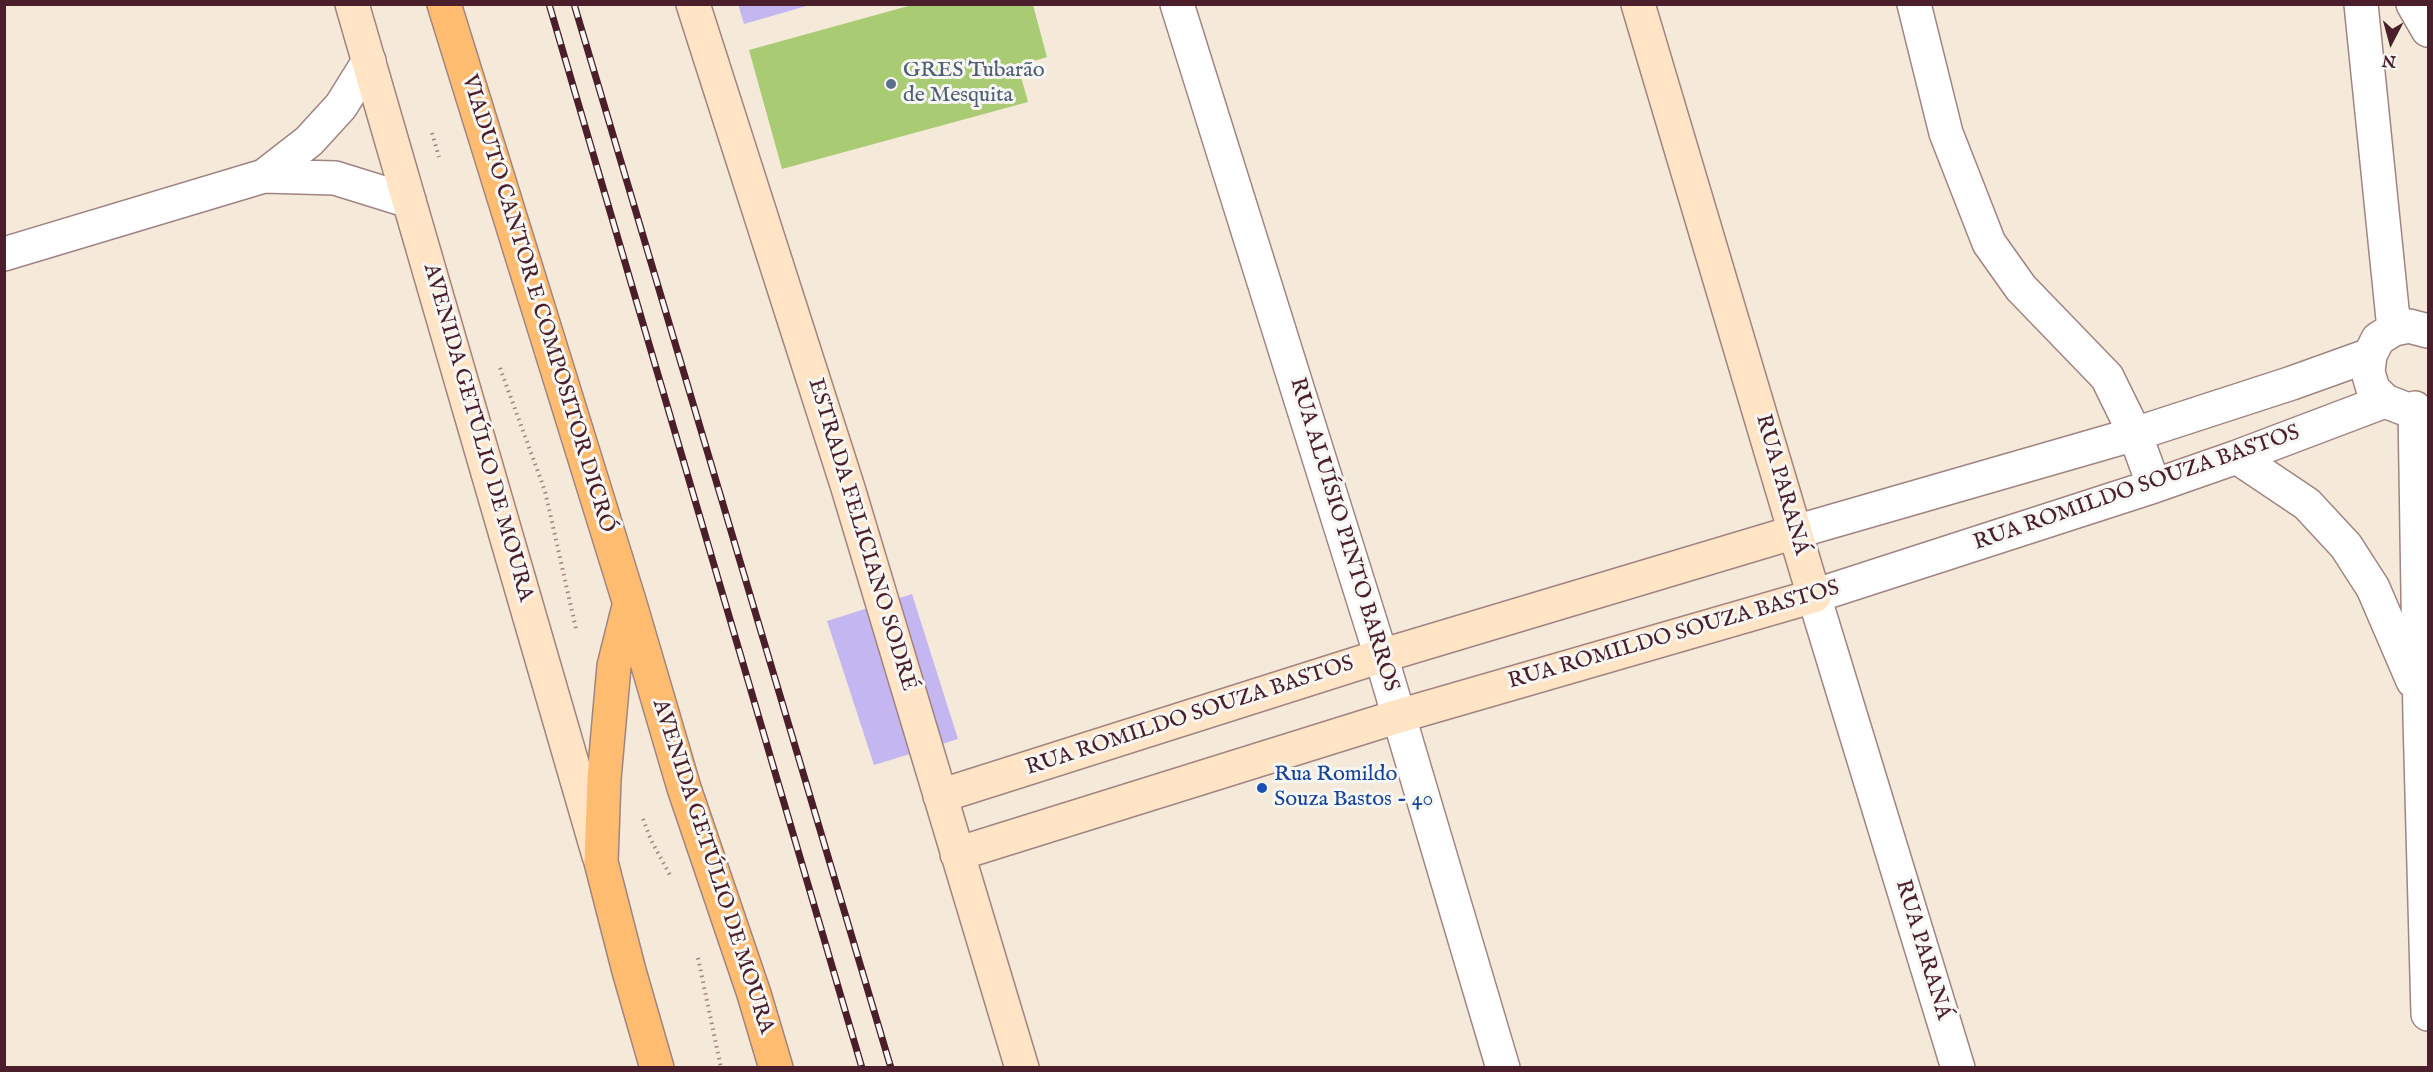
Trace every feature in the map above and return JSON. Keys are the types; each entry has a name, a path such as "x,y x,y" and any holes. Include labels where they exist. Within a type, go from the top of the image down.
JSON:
{"main road":[{"name":"AVENIDA GETÚLIO DE MOURA","path":"352,4 601,862 628,971 657,1068"},
{"name":"VIADUTO CANTOR E COMPOSITOR DICRÓ","path":"444,4 630,604"},
{"name":"ESTRADA FELICIANO SODRÉ","path":"693,4 848,488 1022,1068"},
{"name":"RUA PARANÁ","path":"1638,4 1814,596"},
{"name":"RUA ROMILDO SOUZA BASTOS","path":"940,796 1381,656 1795,532"},
{"name":"RUA ROMILDO SOUZA BASTOS","path":"957,854 1399,716 1814,596"},
{"name":"AVENIDA GETÚLIO DE MOURA","path":"601,862 604,778 614,666 630,604"},
{"name":"AVENIDA GETÚLIO DE MOURA","path":"630,604 684,788 751,983 776,1068"}],"street":[{"name":"RUA ALUÍSIO PINTO BARROS","path":"1177,4 1381,656 1503,1068"},
{"path":"1914,4 1946,133 1989,243 2021,288 2107,377 2135,434 2154,486"},
{"path":"2361,4 2394,329"},
{"path":"2413,4 2428,30"},
{"path":"264,176 309,141 341,106 369,61"},
{"path":"4,254 264,176 334,178 409,201"},
{"path":"2428,331 2409,326 2394,329 2378,339 2370,355 2368,372 2373,389 2409,405 2420,696 2428,1014"},
{"name":"RUA ROMILDO SOUZA BASTOS","path":"1795,532 2135,434 2281,387 2370,355"},
{"name":"RUA ROMILDO SOUZA BASTOS","path":"1814,596 2237,457 2409,405"},
{"path":"2237,457 2307,504 2346,546 2373,588 2420,696"},
{"name":"RUA PARANÁ","path":"1814,596 1958,1068"}],"path":[{"path":"428,124 437,144 441,166"},
{"path":"498,363 545,491 577,635"},
{"path":"639,809 651,840 675,885"},
{"path":"698,954 721,1068"}],"green space":[{"name":"GRES Tubarão de Mesquita","path":"912,5 1033,5 1047,57 1018,66 1028,102 782,169 749,50"}],"building":[{"path":"738,4 810,4 810,5 744,24"},
{"path":"912,594 958,739 874,765 827,621"}],"railway":[{"path":"549,4 862,1068"},
{"path":"574,4 891,1068"}],"place":[{"name":"GRES Tubarão de Mesquita","path":"891,84"},
{"name":"Rua Romildo Souza Bastos - 40","path":"1262,788"}]}
